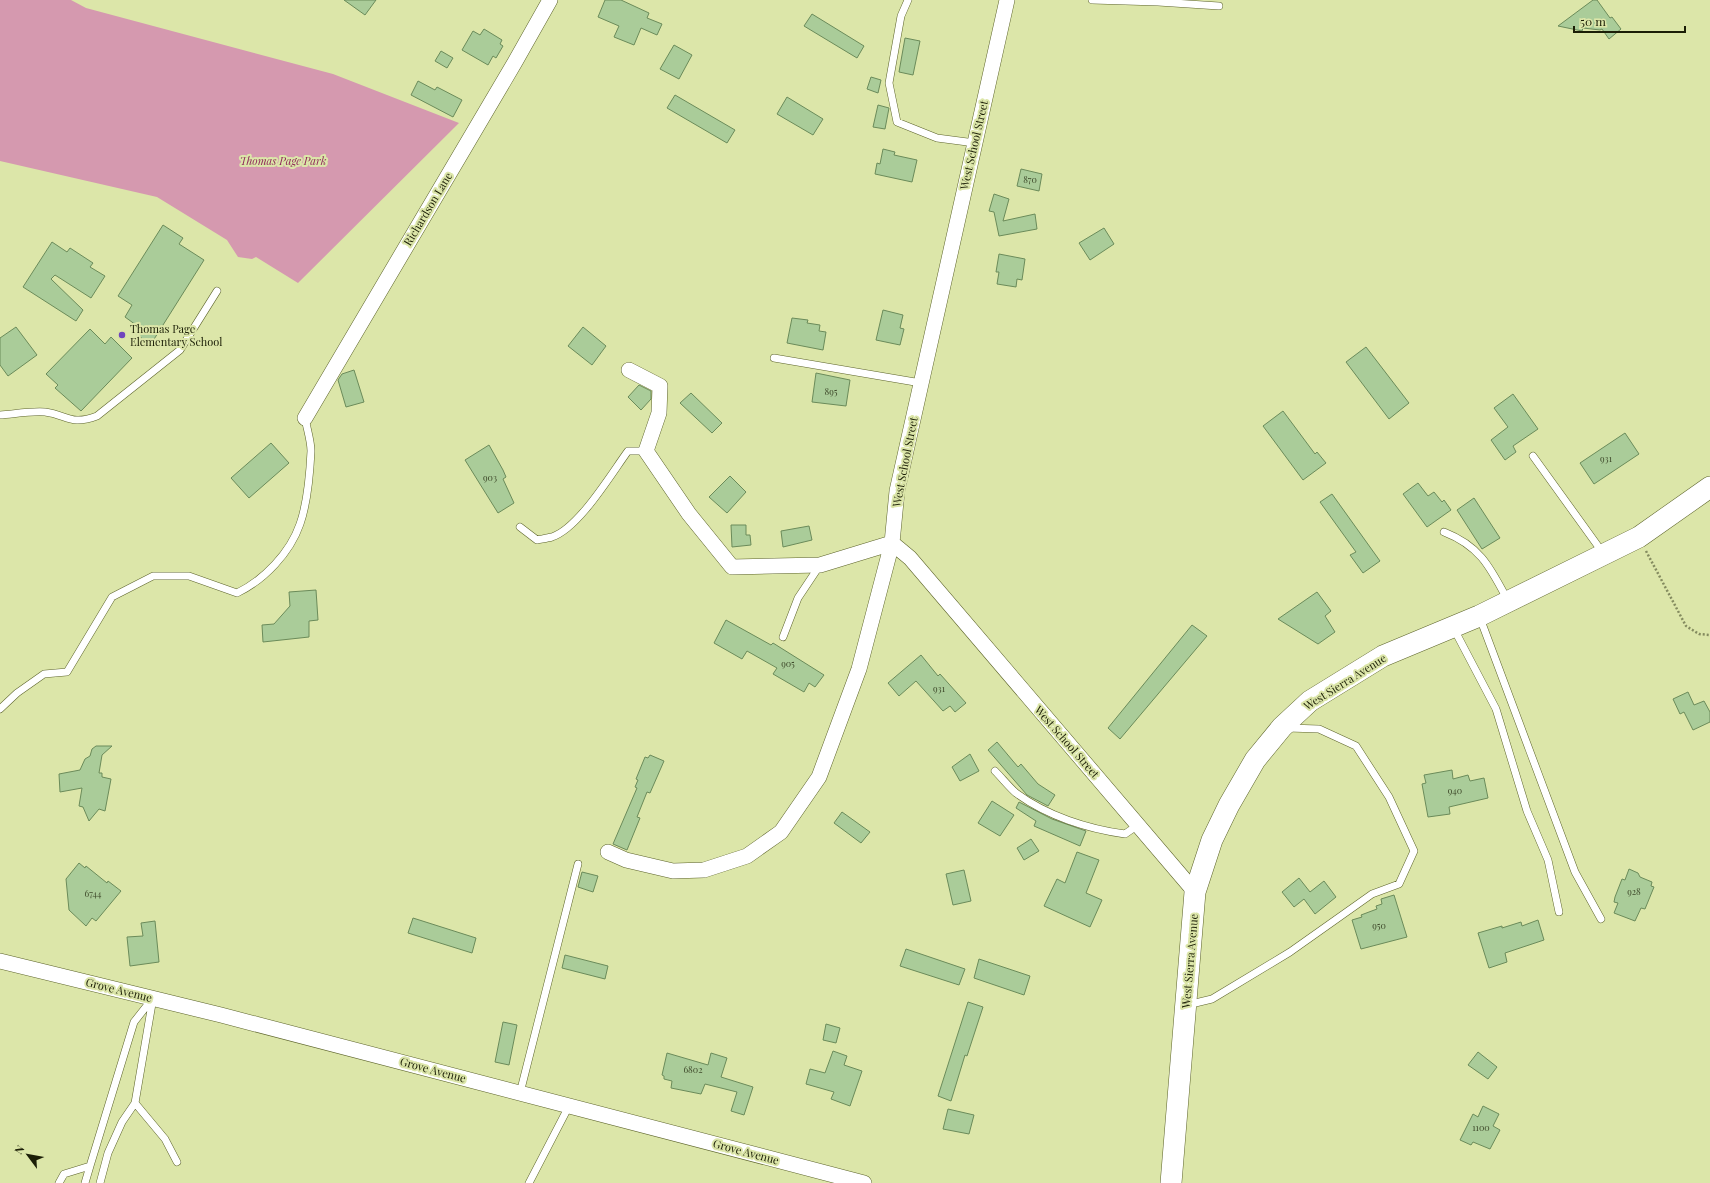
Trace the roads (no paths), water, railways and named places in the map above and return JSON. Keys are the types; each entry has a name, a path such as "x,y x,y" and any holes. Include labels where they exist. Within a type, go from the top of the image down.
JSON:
{"main road":[{"name":"West Sierra Avenue","path":"1171,1183 1195,892 1212,840 1229,805 1255,760 1282,727 1310,701 1383,656 1479,616 1639,537 1710,487"}],"street":[{"name":"Richardson Lane","path":"305,418 550,0"},
{"name":"West School Street","path":"1005,0 975,143 897,491 892,543 910,558 1195,892"},
{"path":"629,370 660,386 659,413 646,451 689,514 732,567 820,565 892,543"},
{"path":"608,852 626,860 673,871 704,870 747,856 781,832 819,777 859,669 892,543"},
{"name":"Grove Avenue","path":"0,961 153,998 864,1183"}],"lane":[{"path":"908,0 901,16 889,83 897,122 937,138 975,143"},
{"path":"1092,0 1219,6"},
{"path":"0,415 45,412 71,420 83,421 97,416 180,350 218,291"},
{"path":"774,358 921,383"},
{"path":"0,709 17,692 44,674 67,672 112,597 153,576 189,576 237,592 250,586 269,571 286,551 300,525 305,503 311,450 305,418"},
{"path":"520,527 537,540 553,537 572,524 594,498 628,451 646,451"},
{"path":"1533,456 1604,553"},
{"path":"1444,532 1467,542 1476,549 1484,559 1508,601"},
{"path":"783,637 798,598 820,565"},
{"path":"1479,616 1574,872 1601,919"},
{"path":"1453,627 1496,709 1527,811 1548,860 1559,912"},
{"path":"1186,1005 1212,998 1290,952 1372,894 1398,884 1414,851 1389,797 1356,746 1319,730 1282,727"},
{"path":"995,771 1015,792 1032,804 1071,821 1103,831 1125,834 1138,825"},
{"path":"520,1093 578,864"},
{"path":"100,1183 111,1147 122,1122 135,1103 153,998"},
{"path":"85,1183 134,1022 153,998"},
{"path":"135,1103 165,1139 177,1162"},
{"path":"529,1183 569,1106"},
{"path":"59,1183 64,1174 90,1166"}],"place":[{"name":"Thomas Page Elementary School","path":"122,335"}],"park label":[{"name":"Thomas Page Park","path":"283,161"}]}
